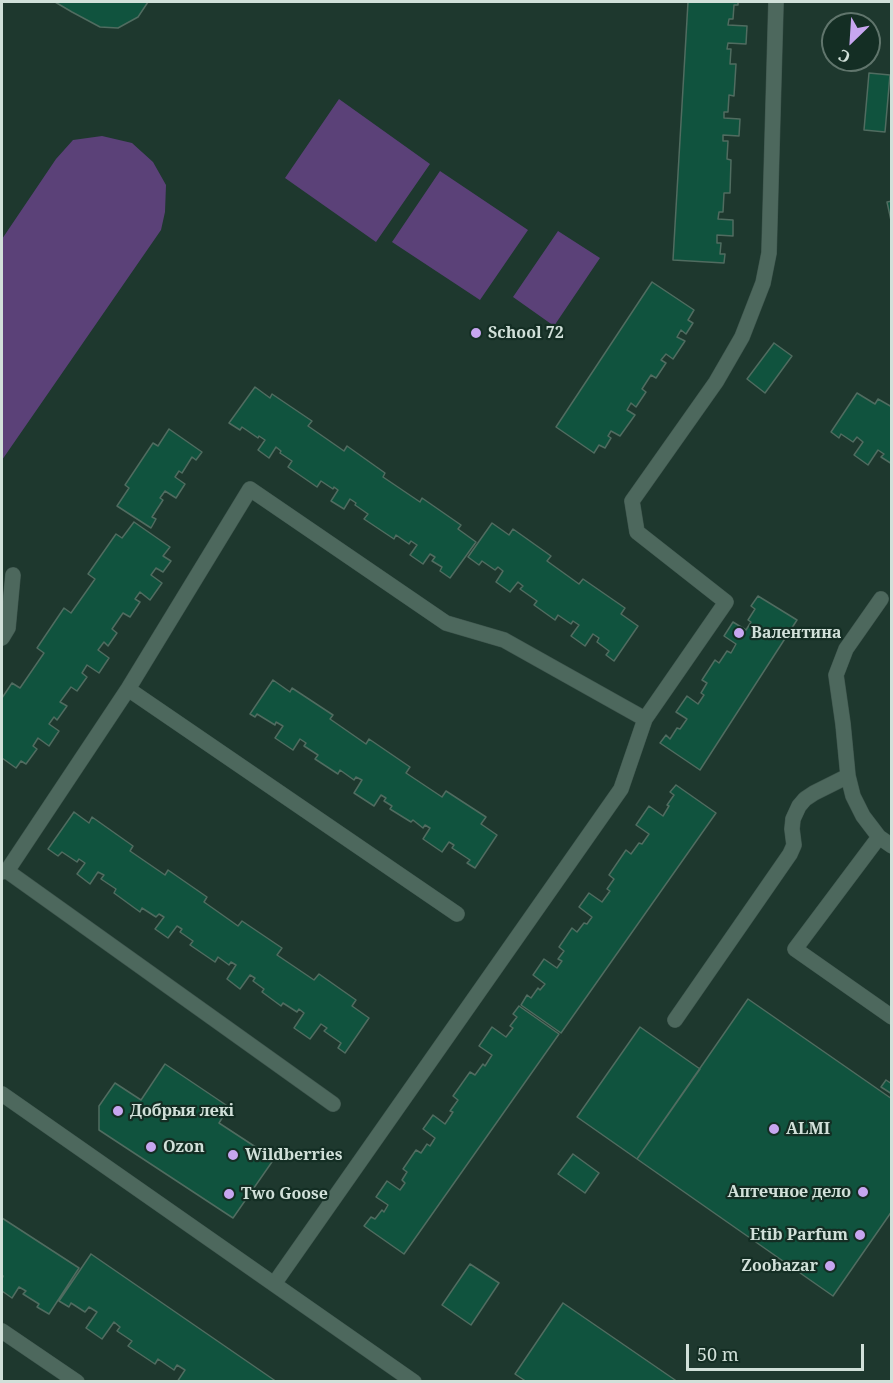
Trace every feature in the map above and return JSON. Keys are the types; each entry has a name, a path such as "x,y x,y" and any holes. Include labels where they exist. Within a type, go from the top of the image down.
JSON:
{"lane":[{"path":"274,1284 621,789 645,719 726,602 637,532 632,501 716,382 742,337 763,283 769,253 776,2"},
{"path":"333,1104 4,871 128,689 250,489 446,623 504,640 645,719"},
{"path":"2,638 8,628 13,575"},
{"path":"881,599 846,649 836,675 848,776 853,796 863,816 885,841 795,949 891,1017"},
{"path":"128,689 456,914"},
{"path":"675,1020 790,854 794,845 793,819 799,806 814,793 848,776"},
{"path":"2,1094 411,1381"},
{"path":"2,1331 71,1380"}],"shaded area":[{"path":"339,99 430,164 376,242 285,178"},
{"path":"102,136 132,143 153,162 166,185 165,212 161,230 2,460 2,239 56,159 73,140"},
{"path":"440,171 528,230 480,300 392,242"},
{"path":"558,231 600,258 554,326 513,297"}],"building":[{"path":"55,2 148,2 138,17 118,28 100,27"},
{"path":"688,2 738,2 738,5 734,5 733,19 729,19 728,25 747,26 746,44 728,43 727,49 731,49 730,64 736,64 734,96 729,95 728,112 724,112 724,118 740,119 739,136 723,135 723,141 728,141 727,159 731,160 730,193 724,193 723,212 719,212 718,219 733,220 733,236 717,235 717,243 721,243 720,254 725,254 724,263 673,260"},
{"path":"869,73 890,75 885,132 864,130"},
{"path":"892,201 892,225 887,202"},
{"path":"652,282 694,310 688,320 693,323 686,334 681,330 677,337 685,341 673,359 666,354 661,360 666,363 656,378 651,375 642,389 646,392 636,407 631,403 627,410 635,415 620,436 611,431 608,436 611,438 605,448 599,445 594,453 556,427"},
{"path":"774,343 792,356 765,393 747,379"},
{"path":"255,387 270,398 272,394 312,421 308,426 344,451 347,446 385,473 383,477 420,502 422,498 461,525 458,529 476,542 450,578 440,571 442,567 432,561 435,557 430,554 423,564 410,555 417,545 411,541 409,544 396,535 394,539 364,519 368,514 350,499 344,509 331,501 338,490 321,481 317,487 288,467 292,461 280,453 281,451 276,447 269,458 258,450 265,440 242,427 240,430 229,423"},
{"path":"857,393 875,404 878,399 892,407 892,464 881,457 884,454 878,450 868,465 854,455 863,442 857,437 853,442 841,434 839,438 831,432"},
{"path":"169,429 202,452 196,460 192,457 182,473 179,471 175,477 185,484 176,498 165,491 160,498 163,500 152,517 156,519 151,528 117,506 129,488 125,485 153,443 158,446"},
{"path":"134,522 170,547 163,556 171,561 163,572 156,568 151,575 162,583 150,600 140,592 135,599 140,602 130,617 123,613 112,629 117,633 108,646 104,642 98,650 109,658 99,673 87,665 82,673 87,677 77,691 71,687 60,702 67,706 57,720 54,717 49,724 59,731 49,746 38,738 33,746 37,749 26,764 21,761 16,768 2,758 2,698 12,683 20,688 44,653 37,648 64,608 71,613 95,579 88,574 116,534 122,538"},
{"path":"492,523 509,535 513,529 551,556 547,561 579,584 583,579 625,608 621,614 638,626 614,661 606,655 609,651 597,642 599,638 593,634 585,646 571,636 579,625 573,621 571,624 558,615 555,620 534,605 537,601 520,589 523,586 518,582 510,592 496,582 503,571 498,567 495,570 482,561 479,565 468,557"},
{"path":"758,596 797,620 700,770 660,743 666,735 670,739 687,719 676,712 687,696 698,704 704,695 701,693 707,683 702,680 715,660 719,663 727,651 731,653 736,644 724,636 733,622 746,630 751,622 748,620 755,609 751,606"},
{"path":"273,680 290,692 292,688 333,715 330,719 366,744 369,739 410,767 406,773 442,797 446,791 486,817 481,824 497,835 475,868 467,863 470,860 452,848 454,845 449,842 442,852 423,839 430,828 425,825 423,828 413,820 411,822 390,809 392,806 384,801 386,798 381,795 374,806 354,793 362,780 356,777 354,780 340,770 338,774 315,759 318,755 304,746 306,743 300,739 293,750 275,738 283,726 276,722 275,725 257,714 255,717 250,714"},
{"path":"676,785 716,813 561,1033 521,1005 527,995 531,998 538,988 540,990 545,984 533,975 544,959 557,968 562,961 558,959 564,951 559,947 572,928 577,932 592,917 579,907 589,893 602,902 610,891 607,889 614,879 609,875 626,850 631,854 649,834 636,825 649,806 663,816 674,795 670,792"},
{"path":"74,812 89,823 92,817 133,846 130,851 165,875 168,870 207,897 204,902 238,926 242,921 282,948 277,955 314,980 319,974 356,1000 352,1006 369,1018 345,1053 338,1048 341,1043 324,1031 327,1028 321,1024 310,1039 294,1028 304,1013 299,1009 297,1012 283,1003 281,1006 262,992 264,989 253,981 255,978 250,975 240,989 227,979 236,965 231,962 229,965 218,957 215,962 190,945 193,941 180,932 182,929 177,926 168,938 155,929 164,917 159,914 156,917 142,908 140,912 114,893 116,889 101,879 104,875 98,872 90,884 77,874 85,863 79,859 77,862 62,852 58,856 48,849"},
{"name":"ALMI","path":"748,999 892,1099 892,1211 833,1296 637,1159"},
{"path":"519,1006 559,1034 404,1254 364,1226 371,1217 375,1219 382,1210 384,1212 388,1205 376,1197 387,1181 400,1190 405,1183 402,1180 407,1172 403,1169 416,1150 421,1153 427,1144 430,1146 435,1138 423,1129 433,1115 445,1124 458,1100 453,1096 470,1072 475,1075 492,1055 479,1046 492,1027 506,1037 513,1028 510,1026 517,1017 513,1014"},
{"path":"640,1027 700,1069 637,1159 577,1117"},
{"path":"165,1064 229,1107 219,1123 274,1159 233,1218 99,1130 99,1106 115,1083 141,1100"},
{"path":"886,1080 892,1084 892,1094 881,1087"},
{"path":"573,1154 599,1173 585,1193 558,1174"},
{"path":"2,1218 79,1268 49,1314 37,1307 39,1304 23,1294 26,1291 19,1287 12,1298 2,1291"},
{"path":"91,1254 277,1382 177,1382 185,1370 177,1365 174,1370 158,1359 155,1364 128,1346 132,1341 117,1331 120,1327 114,1322 102,1339 86,1328 97,1312 89,1307 85,1312 71,1303 69,1307 59,1301"},
{"path":"470,1264 499,1283 471,1325 442,1305"},
{"path":"563,1303 678,1382 527,1382 515,1374"}],"place":[{"name":"School 72","path":"476,333"},
{"name":"Валентина","path":"739,633"},
{"name":"Добрыя лекі","path":"118,1111"},
{"name":"ALMI","path":"774,1129"},
{"name":"Ozon","path":"151,1147"},
{"name":"Wildberries","path":"233,1155"},
{"name":"Аптечное дело","path":"863,1192"},
{"name":"Two Goose","path":"229,1194"},
{"name":"Etib Parfum","path":"860,1235"},
{"name":"Zoobazar","path":"830,1266"}]}
